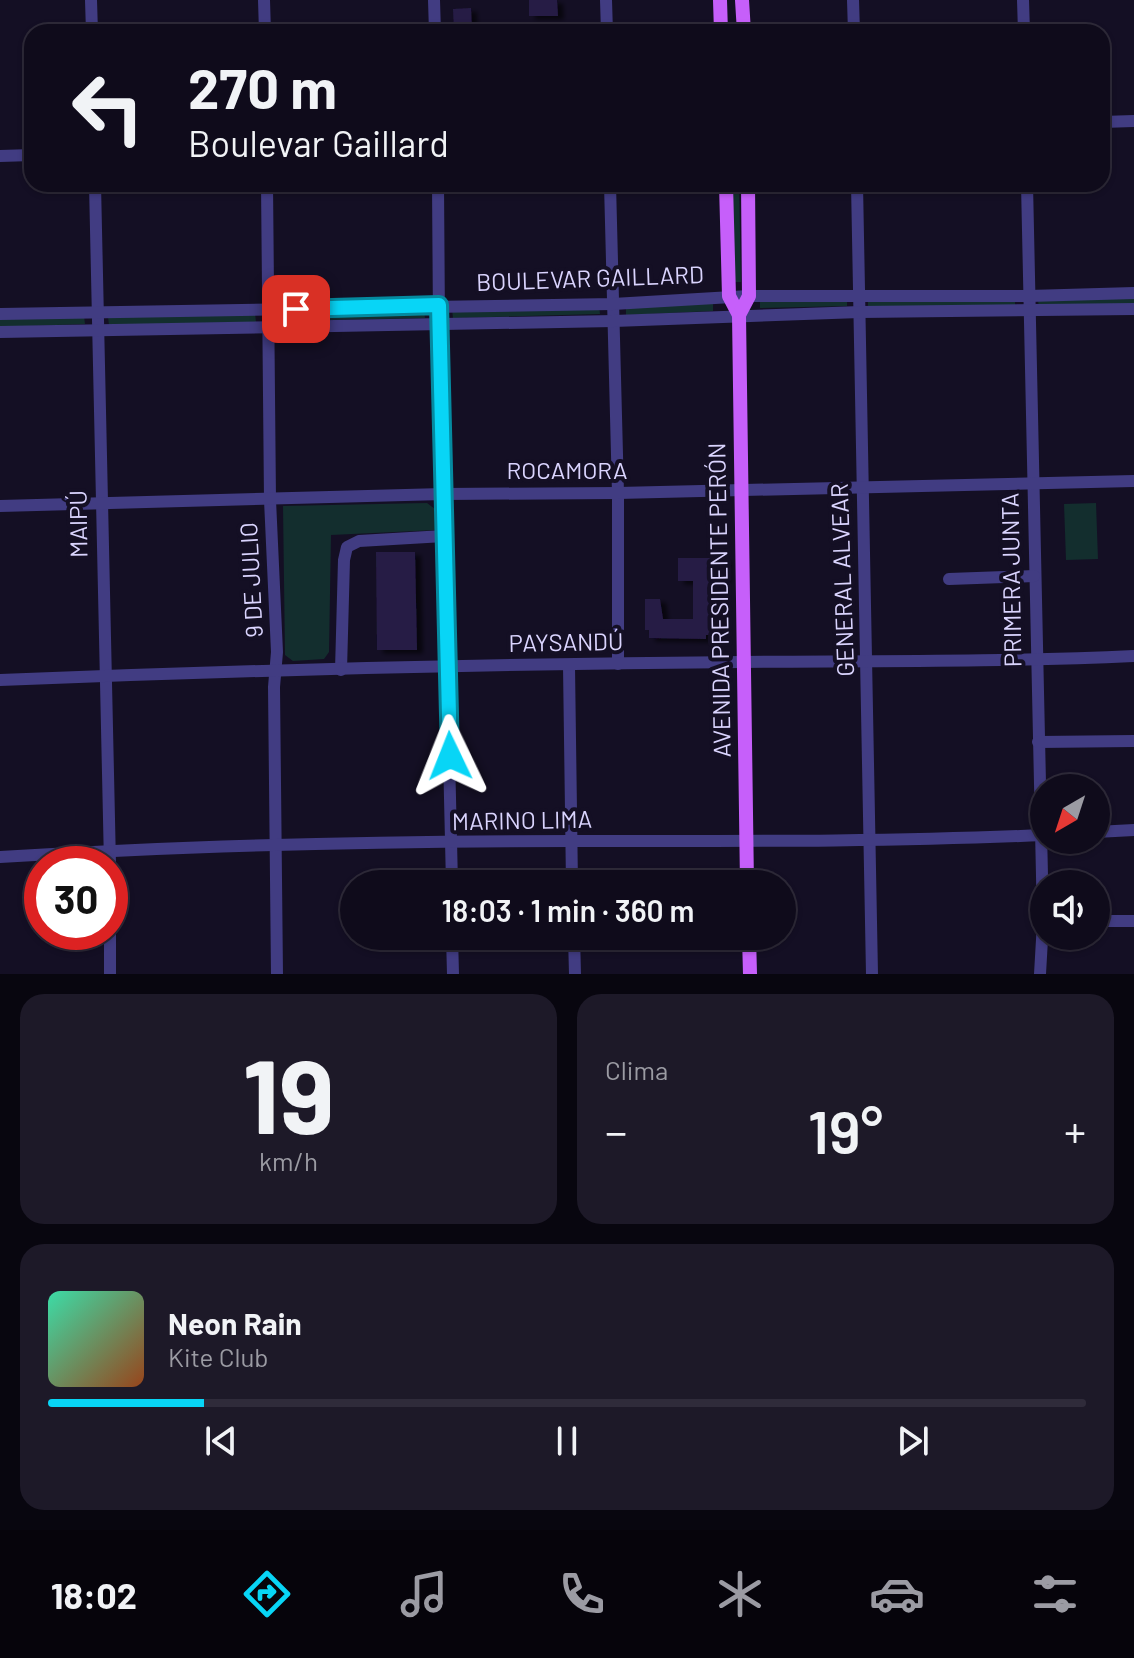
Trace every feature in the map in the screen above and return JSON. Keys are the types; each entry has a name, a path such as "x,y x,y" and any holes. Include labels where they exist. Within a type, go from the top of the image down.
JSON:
{"main road":[{"path":"720,0 721,24"},
{"path":"742,0 744,24"},
{"name":"AVENIDA PRESIDENTE PERÓN","path":"726,192 729,296 739,315 747,870"},
{"name":"AVENIDA PRESIDENTE PERÓN","path":"739,315 749,296 748,192"},
{"path":"749,950 750,974"}],"street":[{"path":"91,0 92,24"},
{"path":"264,0 265,24"},
{"path":"434,0 435,24"},
{"path":"606,0 607,24"},
{"path":"853,0 854,24"},
{"path":"1023,0 1024,24"},
{"path":"1110,122 1134,121"},
{"path":"0,156 24,155"},
{"name":"MAIPÚ","path":"95,192 110,846"},
{"name":"9 DE JULIO","path":"267,192 270,500 277,652 274,687 277,974"},
{"path":"438,192 452,870"},
{"path":"610,192 618,493 618,664"},
{"name":"GENERAL ALVEAR","path":"857,192 872,974"},
{"name":"PRIMERA JUNTA","path":"1027,192 1039,774"},
{"name":"BOULEVAR GAILLARD","path":"0,314 613,304 729,296 1134,293"},
{"name":"BOULEVAR GAILLARD","path":"0,332 614,321 860,312 1134,309"},
{"name":"ROCAMORA","path":"0,506 1134,481"},
{"path":"341,670 347,547 359,541 444,536"},
{"path":"949,579 1034,576"},
{"name":"PAYSANDÚ","path":"0,680 276,671 744,662 1036,661 1134,656"},
{"path":"569,666 572,870"},
{"path":"1038,742 1134,741"},
{"path":"1110,831 1134,830"},
{"name":"MARINO LIMA","path":"128,856 277,846 571,841 746,843 1030,835"},
{"name":"MARINO LIMA","path":"0,857 24,857"},
{"path":"1110,921 1134,921"},
{"path":"110,950 110,974"},
{"path":"452,950 453,974"},
{"path":"574,950 575,974"},
{"name":"PRIMERA JUNTA","path":"1040,974 1042,950"}],"green space":[{"path":"732,192 739,192 741,282 735,282"},
{"path":"847,297 847,306 760,308 760,299"},
{"path":"1015,297 1015,306 868,308 868,299"},
{"path":"1134,297 1134,306 1039,309 1038,300"},
{"path":"713,302 713,311 626,315 626,306"},
{"path":"599,305 600,314 453,318 452,309"},
{"path":"424,309 425,318 278,321 278,313"},
{"path":"255,313 256,322 109,325 108,317"},
{"path":"84,316 85,324 0,327 0,318"},
{"path":"427,503 435,509 437,530 331,535 329,652 324,659 293,661 285,655 283,506"},
{"path":"1096,503 1098,559 1066,560 1064,504"}],"building":[{"path":"529,0 557,0 558,16 529,16"},
{"path":"471,8 472,24 454,24 453,9"},
{"path":"376,552 415,552 417,650 377,650"},
{"path":"678,558 725,558 725,579 713,579 714,635 706,635 706,639 649,638 649,630 645,630 645,599 660,599 663,619 693,619 693,581 678,581"}],"route":[{"path":"296,309 439,305 450,756"}]}
